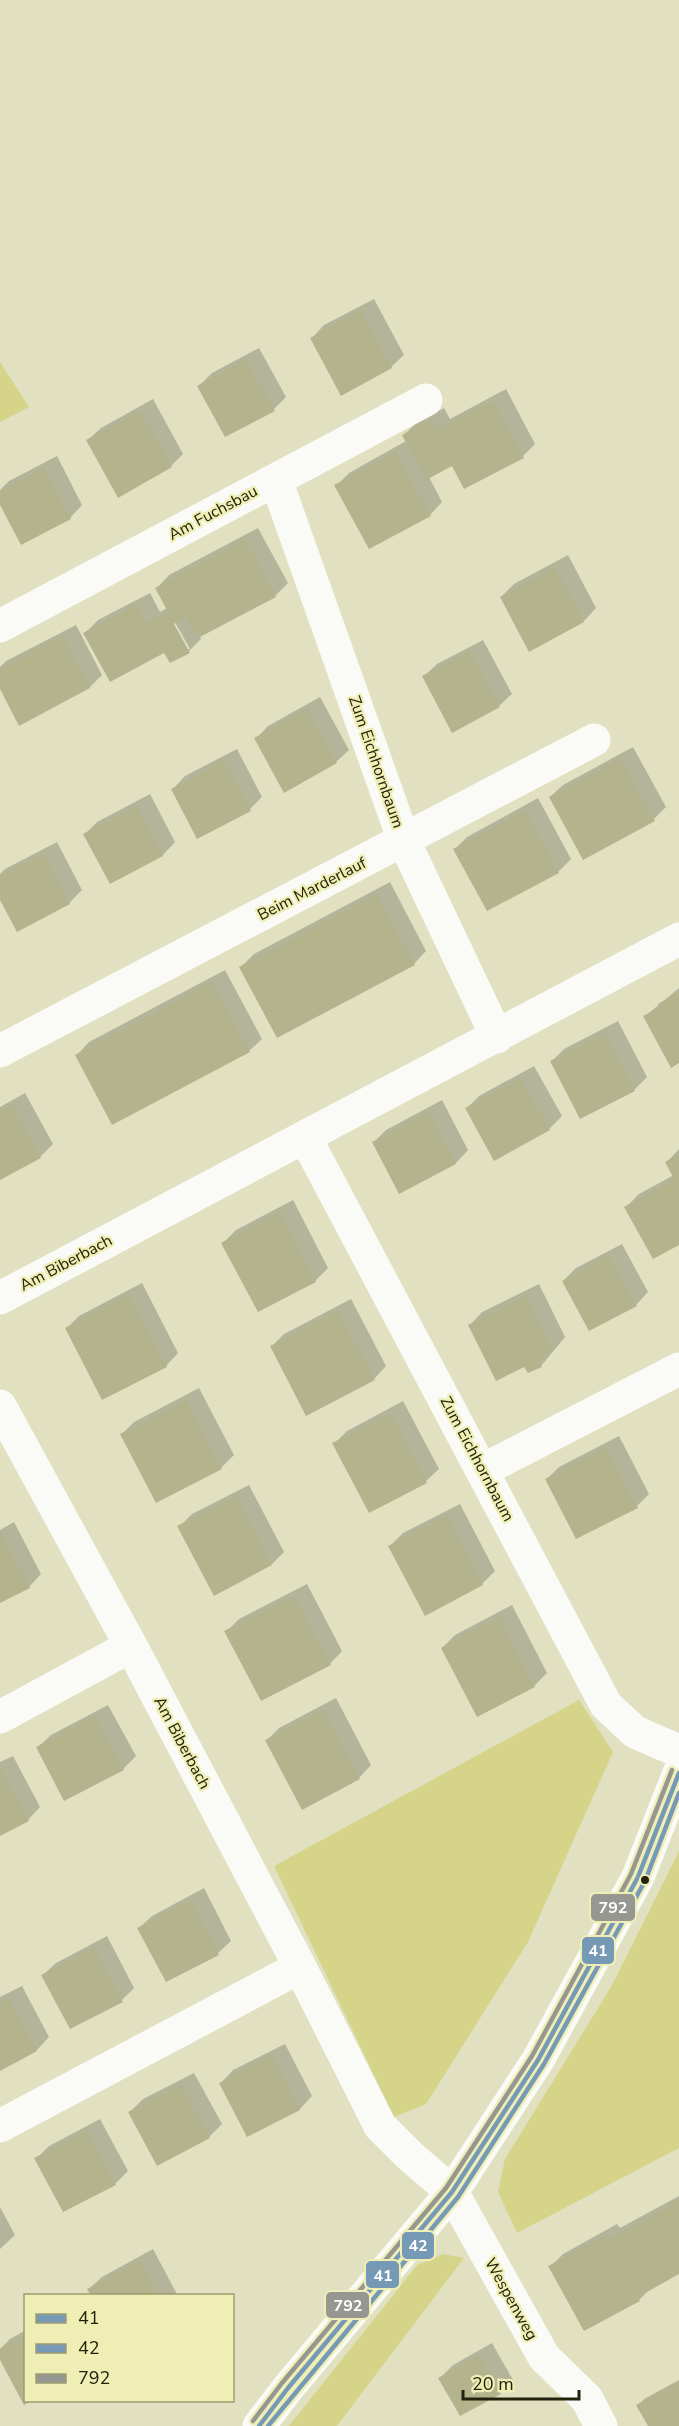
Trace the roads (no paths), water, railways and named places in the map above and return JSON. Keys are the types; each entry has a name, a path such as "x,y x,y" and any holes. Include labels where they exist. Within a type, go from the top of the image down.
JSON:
{"street":[{"name":"Am Fuchsbau","path":"0,626 426,400"},
{"name":"Zum Eichhornbaum","path":"276,480 404,841 496,1037"},
{"name":"Beim Marderlauf","path":"0,1051 594,740"},
{"path":"305,1137 679,939"},
{"name":"Zum Eichhornbaum","path":"305,1137 606,1705 635,1732 679,1751"},
{"name":"Am Biberbach","path":"0,1298 305,1137"},
{"path":"483,1470 679,1369"},
{"name":"Am Biberbach","path":"0,1406 131,1646 300,1967 380,2126 410,2156 452,2192"},
{"path":"0,1718 131,1646"},
{"path":"259,2426 288,2388 452,2192 538,2060 638,1877 679,1773"},
{"path":"0,2126 300,1967"},
{"name":"Wespenweg","path":"452,2192 544,2357 587,2399 601,2426"}]}
